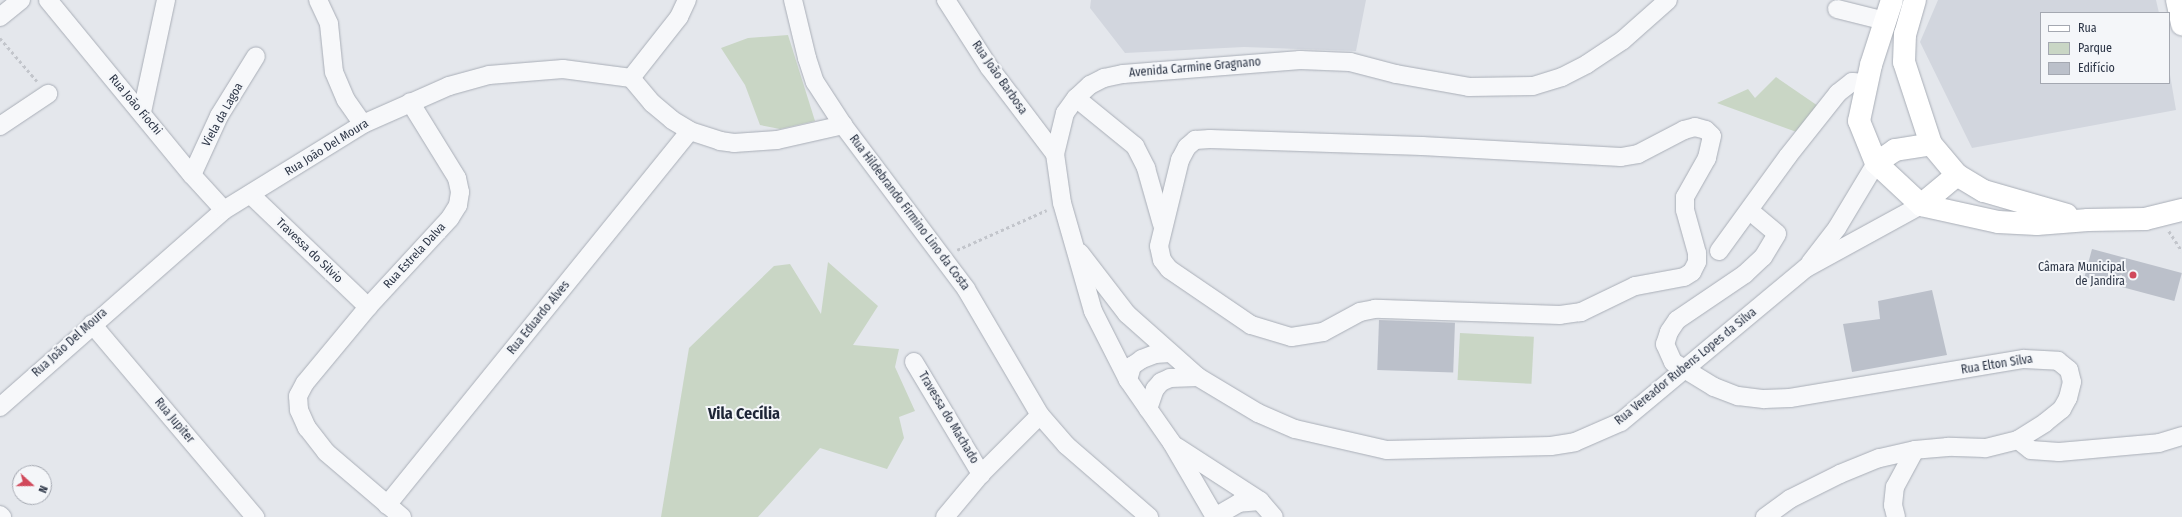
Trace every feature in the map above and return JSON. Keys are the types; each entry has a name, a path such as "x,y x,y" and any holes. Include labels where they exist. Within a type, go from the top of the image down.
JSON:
{"main road":[{"path":"1892,0 1866,83 1859,121 1876,163 1921,205 1998,222 2037,224 2088,220 2145,219 2179,211"},
{"path":"1915,0 1905,34 1904,62 1931,144 1957,175 1984,191 2088,220"},
{"path":"2177,0 2182,24"},
{"name":"Rua Vereador Rubens Lopes da Silva","path":"1876,163 1895,150 1931,144"},
{"name":"Rua Vereador Rubens Lopes da Silva","path":"1921,205 1957,175"}],"street":[{"path":"0,17 20,0"},
{"name":"Rua João Fiochi","path":"48,0 142,112 192,175 224,210"},
{"path":"142,112 166,0"},
{"path":"318,0 328,24 334,72 346,100 364,124"},
{"path":"687,0 679,16 631,78 652,103 690,131 734,143 793,137 843,125"},
{"name":"Rua Hildebrando Firmino Lino da Costa","path":"793,0 806,58 816,82 843,125 944,256 987,323 1040,415 1066,445 1149,517"},
{"name":"Rua João Barbosa","path":"946,0 989,67 1055,154"},
{"name":"Avenida Carmine Gragnano","path":"1215,517 1172,443 1128,380 1093,311 1062,203 1055,154 1065,113 1076,98 1090,86 1104,78 1123,74 1300,60 1350,62 1396,74 1469,87 1533,86 1562,77 1587,64 1634,31 1668,0"},
{"path":"1837,9 1885,21"},
{"name":"Viela da Lagoa","path":"192,175 219,116 256,56"},
{"name":"Rua João Del Moura","path":"0,407 92,324 224,210 364,124 410,102 449,86 489,75 563,69 631,78"},
{"path":"1719,250 1750,211 1788,156 1838,93 1852,82 1866,83"},
{"path":"0,126 48,94"},
{"path":"1076,98 1135,146 1156,199 1163,229 1159,246 1162,260 1169,269 1251,325 1291,337 1323,332 1360,312 1375,309 1560,315 1580,312 1635,286 1684,277 1692,272 1696,262 1696,254 1685,210 1685,196 1707,158 1712,136 1706,130 1695,128 1684,130 1638,154 1621,157 1422,146 1210,139 1195,140 1187,147 1180,160 1163,229"},
{"name":"Rua Estrela Dalva","path":"387,505 326,452 307,428 299,410 298,396 305,384 368,307 450,218 458,205 460,192 457,178 410,102"},
{"name":"Rua Eduardo Alves","path":"387,505 690,131"},
{"name":"Rua Vereador Rubens Lopes da Silva","path":"1806,268 1837,228 1876,163"},
{"name":"Travessa do Silvio","path":"250,195 368,307"},
{"name":"Rua Vereador Rubens Lopes da Silva","path":"1076,248 1123,309 1170,353 1198,377 1258,412 1295,429 1387,450 1438,450 1575,442 1621,422 1685,371 1806,268 1921,205"},
{"name":"Rua Elton Silva","path":"1750,211 1777,234 1754,266 1677,320 1668,332 1665,344 1667,354 1685,371 1714,387 1738,396 1764,399 1790,398 1890,383 2024,359 2058,361 2069,370 2072,382 2068,398 2055,416 2018,440 1985,448 1948,447 1915,450 1879,458 1840,474 1790,499 1765,517"},
{"name":"Rua Jupiter","path":"92,324 255,517"},
{"path":"1128,380 1132,366 1142,359 1155,354 1170,353"},
{"name":"Travessa do Machado","path":"914,362 981,474"},
{"path":"1148,409 1155,389 1161,382 1170,378 1198,377"},
{"path":"945,517 981,474 1040,415"},
{"path":"2018,440 2031,450 2058,452 2159,443 2182,436"},
{"name":"Avenida Carmine Gragnano","path":"1172,443 1260,501 1274,517"},
{"path":"1896,517 1893,505 1895,487 1915,450"},
{"path":"1215,517 1239,503 1260,501"},
{"path":"387,505 402,517"}],"path":[{"path":"0,38 48,94"},
{"path":"944,256 1062,203"}],"shaded area":[{"path":"1091,0 1366,0 1356,51 1244,47 1125,53 1090,8"},
{"path":"1938,0 2156,0 2159,12 2040,12 2040,84 2170,84 2170,75 2176,110 1972,148 1920,42"}],"green space":[{"path":"788,35 815,121 780,129 760,125 745,85 721,48 748,38"},
{"path":"1776,77 1821,108 1802,134 1717,103 1748,89 1755,98"},
{"path":"828,262 878,306 853,345 899,349 895,367 915,411 899,417 904,438 887,469 820,448 758,517 661,517 689,348 774,266 790,264 821,314"},
{"path":"1460,333 1534,337 1531,384 1458,380"}],"building":[{"name":"Câmara Municipal de Jandira","path":"2092,249 2182,273 2174,301 2084,277"},
{"path":"1932,290 1947,355 1852,372 1843,324 1880,319 1878,301"},
{"path":"1379,320 1455,323 1453,373 1377,370"}],"place":[{"name":"Câmara Municipal de Jandira","path":"2133,275"}],"district":[{"name":"Vila Cecília","path":"744,414"}]}
